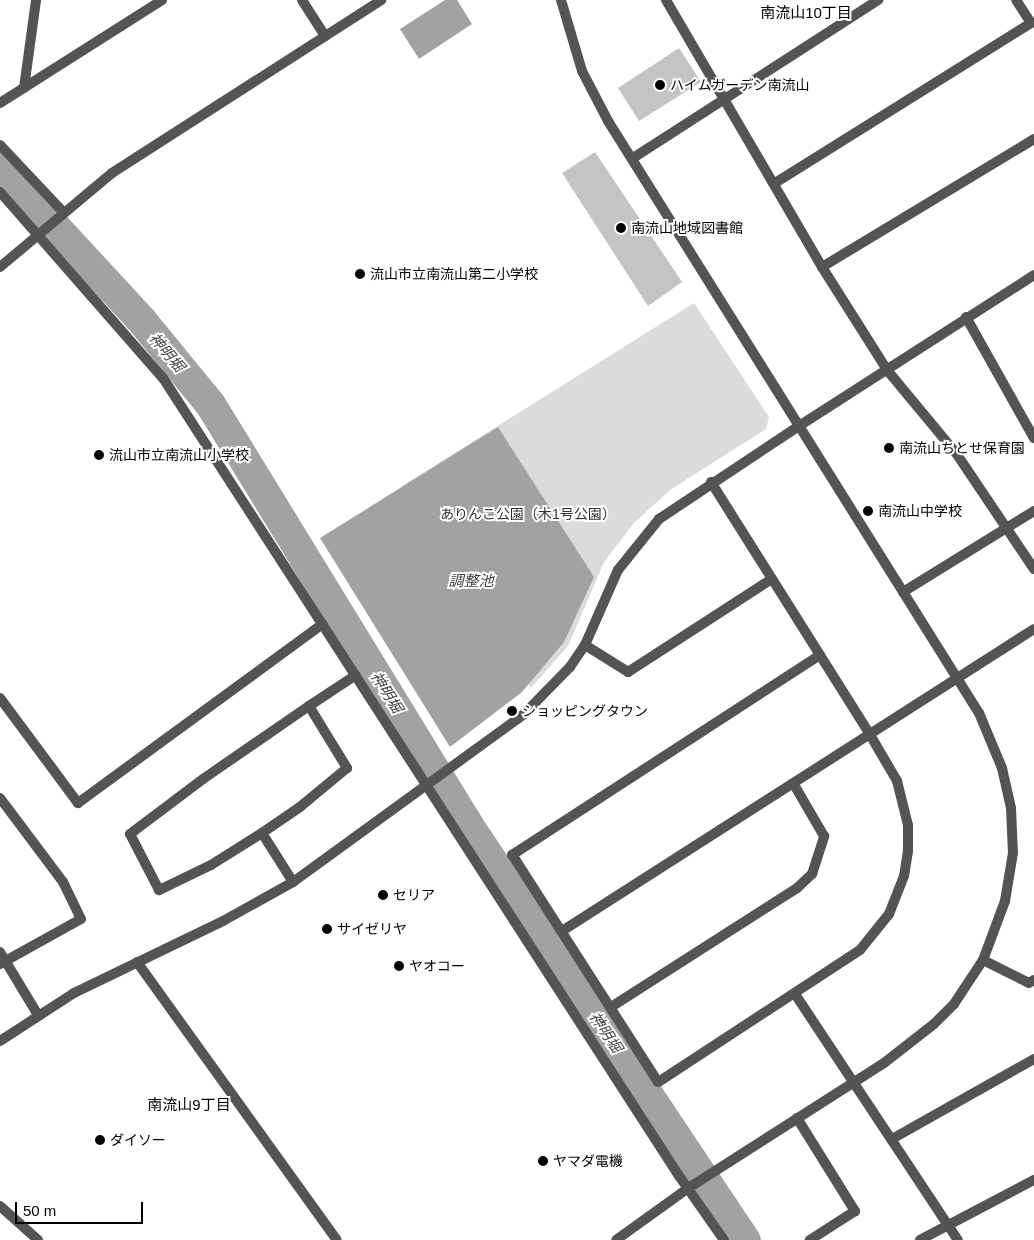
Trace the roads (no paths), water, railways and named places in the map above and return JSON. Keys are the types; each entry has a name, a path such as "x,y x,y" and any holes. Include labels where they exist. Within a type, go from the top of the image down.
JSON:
{"street":[{"path":"24,88 36,0"},
{"path":"302,0 325,36"},
{"path":"0,267 112,173 382,0"},
{"path":"560,0 582,72 633,158 957,678 992,740 1011,808 1013,853 1006,891 983,960 954,1004 934,1024 853,1083 709,1174 616,1240"},
{"path":"666,0 775,183 822,267 887,370 925,411 1034,568"},
{"path":"633,158 878,0"},
{"path":"775,183 1033,24 1016,0"},
{"path":"0,103 161,1"},
{"path":"822,267 1034,140"},
{"path":"0,144 62,216"},
{"path":"0,192 42,233 163,378 356,675 430,783 724,1240"},
{"path":"0,1041 38,1015 136,962 224,921 293,882 449,769 539,702 585,645 611,583 630,552 659,519 711,482 1034,275"},
{"path":"966,317 1034,438"},
{"path":"711,482 820,655 869,733 897,781 905,806 908,826 904,876 889,914 874,935 844,963 658,1082 512,854 820,655"},
{"path":"903,592 1034,511"},
{"path":"585,645 628,672 772,579"},
{"path":"0,698 78,803 323,624"},
{"path":"562,931 1034,628"},
{"path":"309,706 347,768 300,807 262,833 211,865 159,890 130,834 309,706 356,675"},
{"path":"611,1007 797,888 812,874 824,836 793,783"},
{"path":"0,798 63,882 80,919 2,959 38,1015"},
{"path":"262,833 293,882"},
{"path":"983,960 1029,983 1034,980"},
{"path":"136,962 337,1240"},
{"path":"795,994 958,1240"},
{"path":"892,1139 1034,1059"},
{"path":"797,1118 855,1211 810,1240"},
{"path":"920,1240 1034,1180"},
{"path":"0,1206 38,1240"}],"water":[{"path":"445,0 457,0 472,24 419,59 400,29"},
{"name":"調整池","path":"498,427 594,577 564,642 522,692 450,747 320,538"}],"waterway":[{"name":"神明堀","path":"0,167 142,321 210,404 468,825 745,1240"}],"place":[{"name":"ハイムガーデン南流山","path":"660,85"},
{"name":"南流山地域図書館","path":"621,228"},
{"name":"流山市立南流山第二小学校","path":"360,274"},
{"name":"南流山ちとせ保育園","path":"889,448"},
{"name":"流山市立南流山小学校","path":"99,455"},
{"name":"南流山中学校","path":"868,511"},
{"name":"ショッピングタウン","path":"512,711"},
{"name":"セリア","path":"383,895"},
{"name":"サイゼリヤ","path":"327,929"},
{"name":"ヤオコー","path":"399,966"},
{"name":"ダイソー","path":"100,1140"},
{"name":"ヤマダ電機","path":"543,1161"}],"district":[{"name":"南流山10丁目","path":"806,13"},
{"name":"南流山9丁目","path":"189,1105"}],"park label":[{"name":"ありんこ公園（木1号公園）","path":"528,514"}]}
